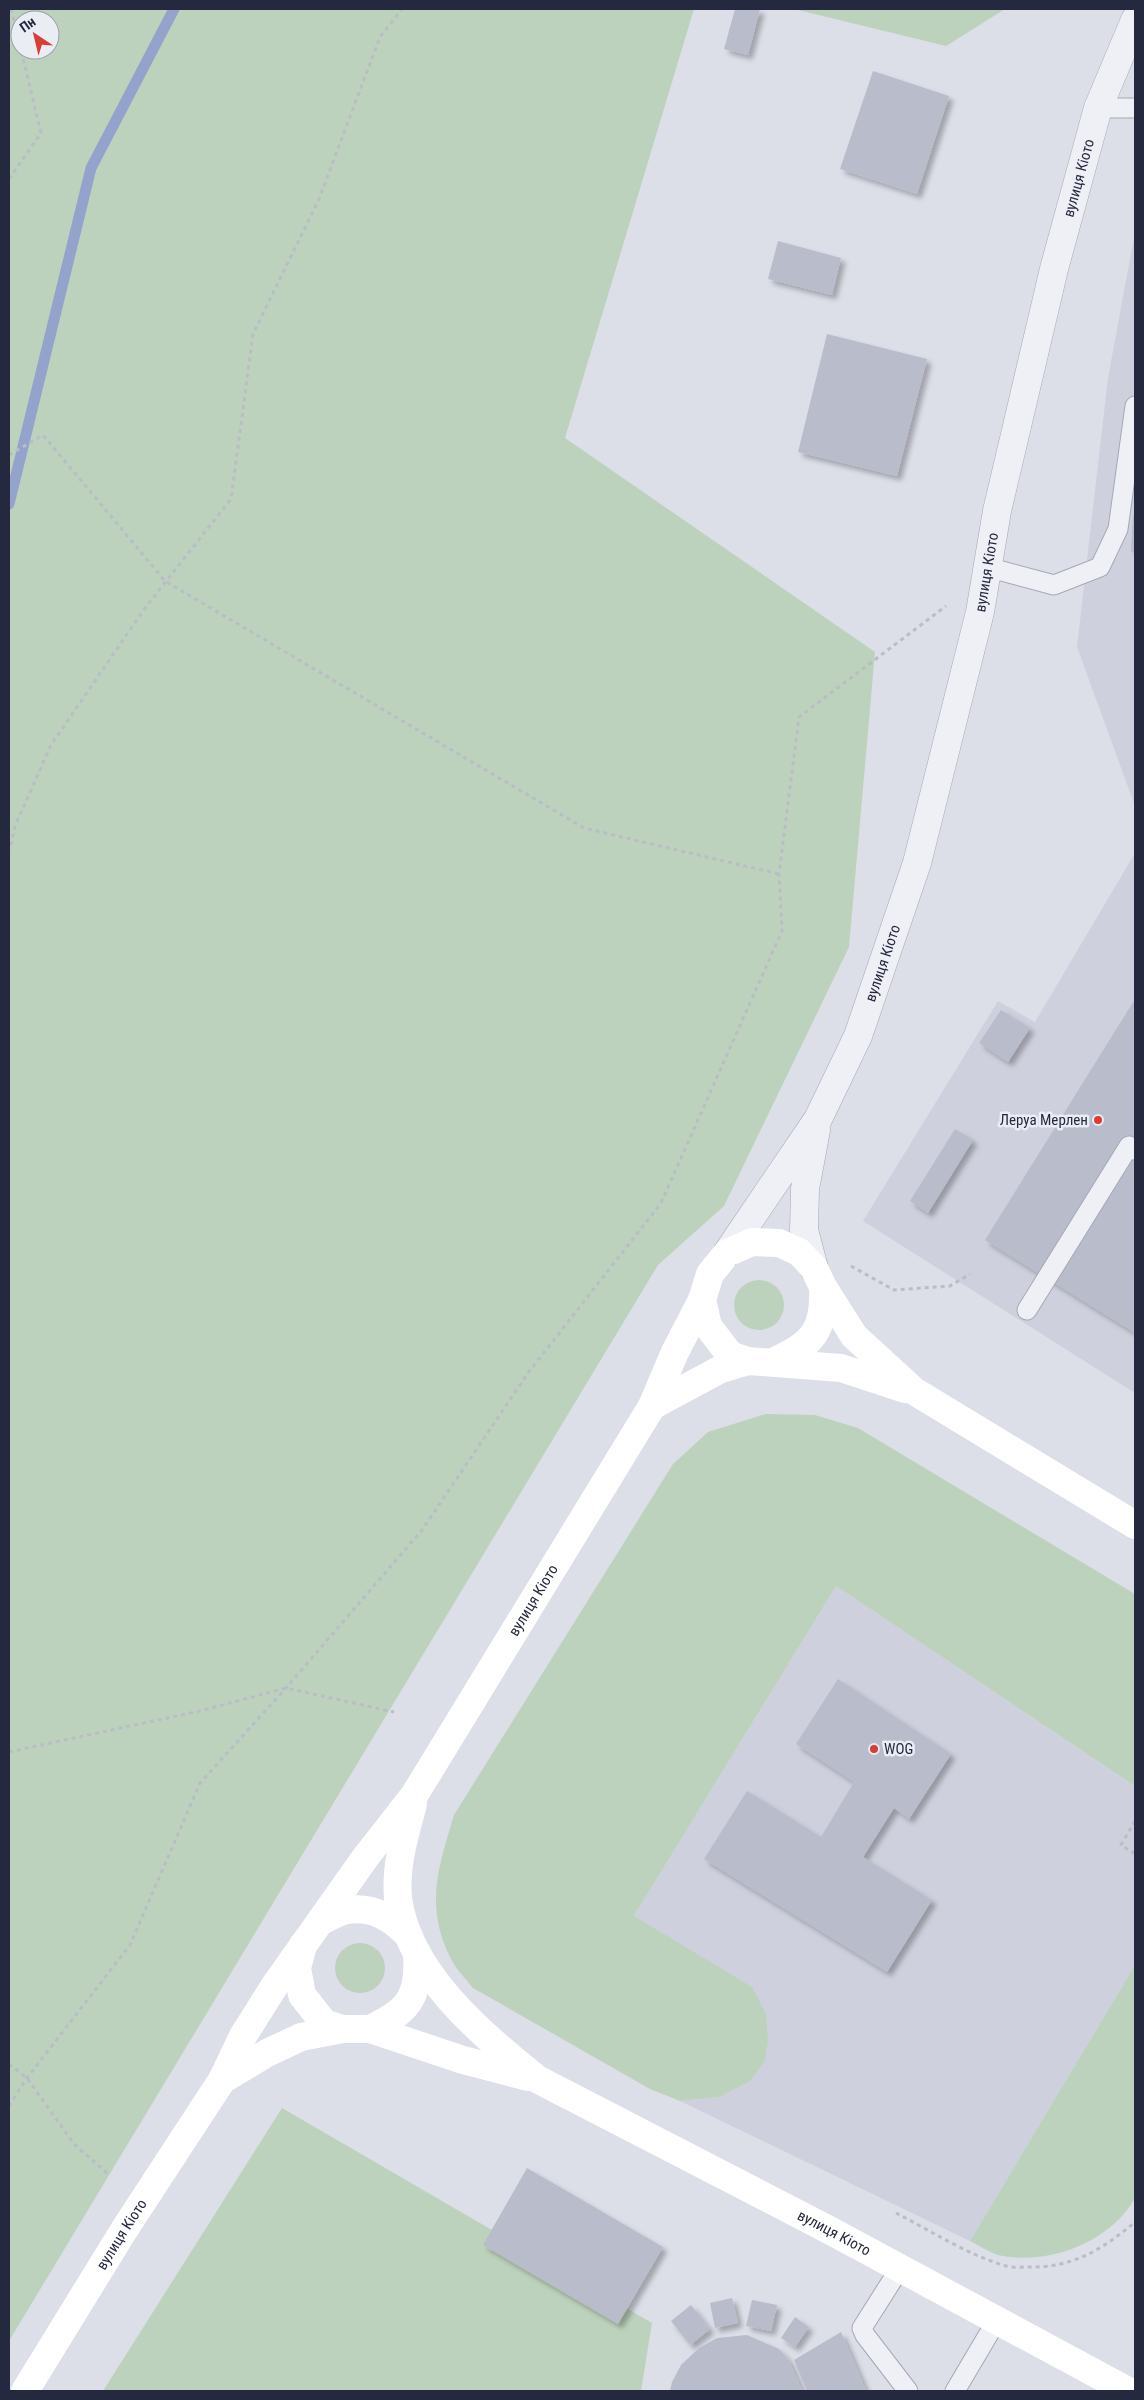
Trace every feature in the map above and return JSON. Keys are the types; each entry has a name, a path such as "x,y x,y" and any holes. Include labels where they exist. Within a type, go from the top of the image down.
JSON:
{"street":[{"name":"вулиця Кіото","path":"818,1119 858,1036 917,863 980,612 997,511 1054,269 1098,108 1135,20"},
{"path":"818,1119 727,1253 710,1274 702,1300 708,1326 715,1338 730,1355 748,1360 841,1368 914,1391"},
{"path":"775,1361 800,1350 814,1335 824,1309 818,1278 804,1230 805,1189 818,1119"},
{"path":"727,1253 752,1242 780,1243 799,1252 818,1278 854,1336 914,1391 1135,1525"},
{"name":"вулиця Кіото","path":"415,1794 652,1406 675,1352 702,1300"},
{"path":"652,1406 721,1369 748,1360"},
{"path":"343,2029 324,2023 302,1995 297,1968 304,1942 322,1921 364,1858 415,1794"},
{"path":"370,2029 394,2018 408,2003 418,1978 413,1946 398,1898 399,1857 415,1794"},
{"path":"322,1921 347,1910 374,1911 394,1920 452,2002 499,2048 537,2079"},
{"name":"вулиця Кіото","path":"24,2391 124,2230 222,2080 243,2036 304,1942"},
{"path":"222,2080 267,2053 300,2037 343,2029 370,2029 463,2060 537,2079"},
{"name":"вулиця Кіото","path":"537,2079 900,2268 1128,2391"}],"lane":[{"path":"1098,108 1135,108"},
{"path":"987,567 1054,585 1100,567 1118,529 1135,406"},
{"path":"1027,1310 1133,1144"},
{"path":"900,2268 862,2328 908,2391"},
{"path":"955,2391 997,2320"}],"path":[{"path":"9,853 15,826 51,745 165,581 231,498 253,334 319,199 380,37 402,9"},
{"path":"9,179 41,133 23,60"},
{"path":"9,455 43,435 165,581 584,828 779,874"},
{"path":"9,2106 27,2078 130,1945 200,1783 286,1688 422,1530 528,1373 661,1203 782,931 779,874 799,717 946,606"},
{"path":"845,1263 894,1290 950,1286 970,1274"},
{"path":"9,1752 200,1711 286,1688 394,1712"},
{"path":"1135,1821 1121,1845 1135,1854"},
{"path":"9,2064 27,2078 74,2144 107,2173"},
{"path":"896,2213 974,2253 1008,2267 1043,2268 1082,2259 1113,2241 1135,2222"}],"shaded area":[{"path":"1135,232 1135,806 1077,647 1108,378"},
{"path":"1135,853 1135,1393 863,1221 998,1001 1035,1022"},
{"path":"836,1586 1135,1786 1135,1965 970,2241 680,2101 719,2097 634,1916"}],"green space":[{"path":"9,9 694,9 565,438 875,652 849,947 724,1206 658,1265 9,2341"},
{"path":"794,9 1005,9 946,46"},
{"path":"754,1280 764,1280 777,1287 784,1300 784,1310 777,1323 764,1330 754,1330 745,1326 738,1319 734,1310 734,1300 738,1291 745,1284"},
{"path":"766,1414 815,1415 858,1428 1135,1594 1135,1786 836,1586 634,1916 752,1987 766,2014 768,2040 765,2061 750,2081 719,2097 680,2101 650,2089 473,1988 452,1961 443,1942 438,1923 436,1888 443,1853 454,1815 673,1464 708,1432"},
{"path":"355,1943 365,1943 378,1950 385,1963 385,1973 378,1986 365,1993 355,1993 346,1989 339,1982 335,1973 335,1963 339,1954 346,1947"},
{"path":"1135,1965 1135,2198 1124,2214 1094,2239 1076,2248 1056,2254 1017,2258 998,2255 970,2241"},
{"path":"282,2108 652,2323 641,2391 103,2391"}],"building":[{"path":"735,9 760,9 748,55 724,49"},
{"path":"873,71 949,96 917,194 840,169"},
{"path":"778,241 841,258 832,295 768,279"},
{"path":"827,334 927,359 897,476 798,452"},
{"path":"1135,512 1135,554 1131,551 1133,516"},
{"name":"Леруа Мерлен","path":"1135,999 1135,1333 985,1240"},
{"path":"1001,1010 1030,1028 1008,1062 979,1043"},
{"path":"955,1129 973,1140 928,1213 910,1201"},
{"path":"838,1679 951,1754 909,1819 894,1808 863,1857 932,1900 887,1972 704,1859 747,1791 821,1837 854,1782 796,1744"},
{"path":"527,2168 663,2247 618,2324 483,2245"},
{"path":"732,2298 738,2323 715,2328 710,2303"},
{"path":"752,2300 777,2305 771,2331 746,2326"},
{"path":"691,2305 710,2329 690,2345 671,2321"},
{"path":"795,2317 809,2327 795,2347 781,2338"},
{"path":"841,2332 866,2391 807,2391 794,2360"},
{"path":"747,2335 779,2349 788,2359 802,2391 670,2391 672,2382 681,2365 699,2348 717,2338"}],"waterway":[{"path":"9,504 91,168 174,9"}],"place":[{"name":"Леруа Мерлен","path":"1098,1120"},
{"name":"WOG","path":"874,1749"}]}
